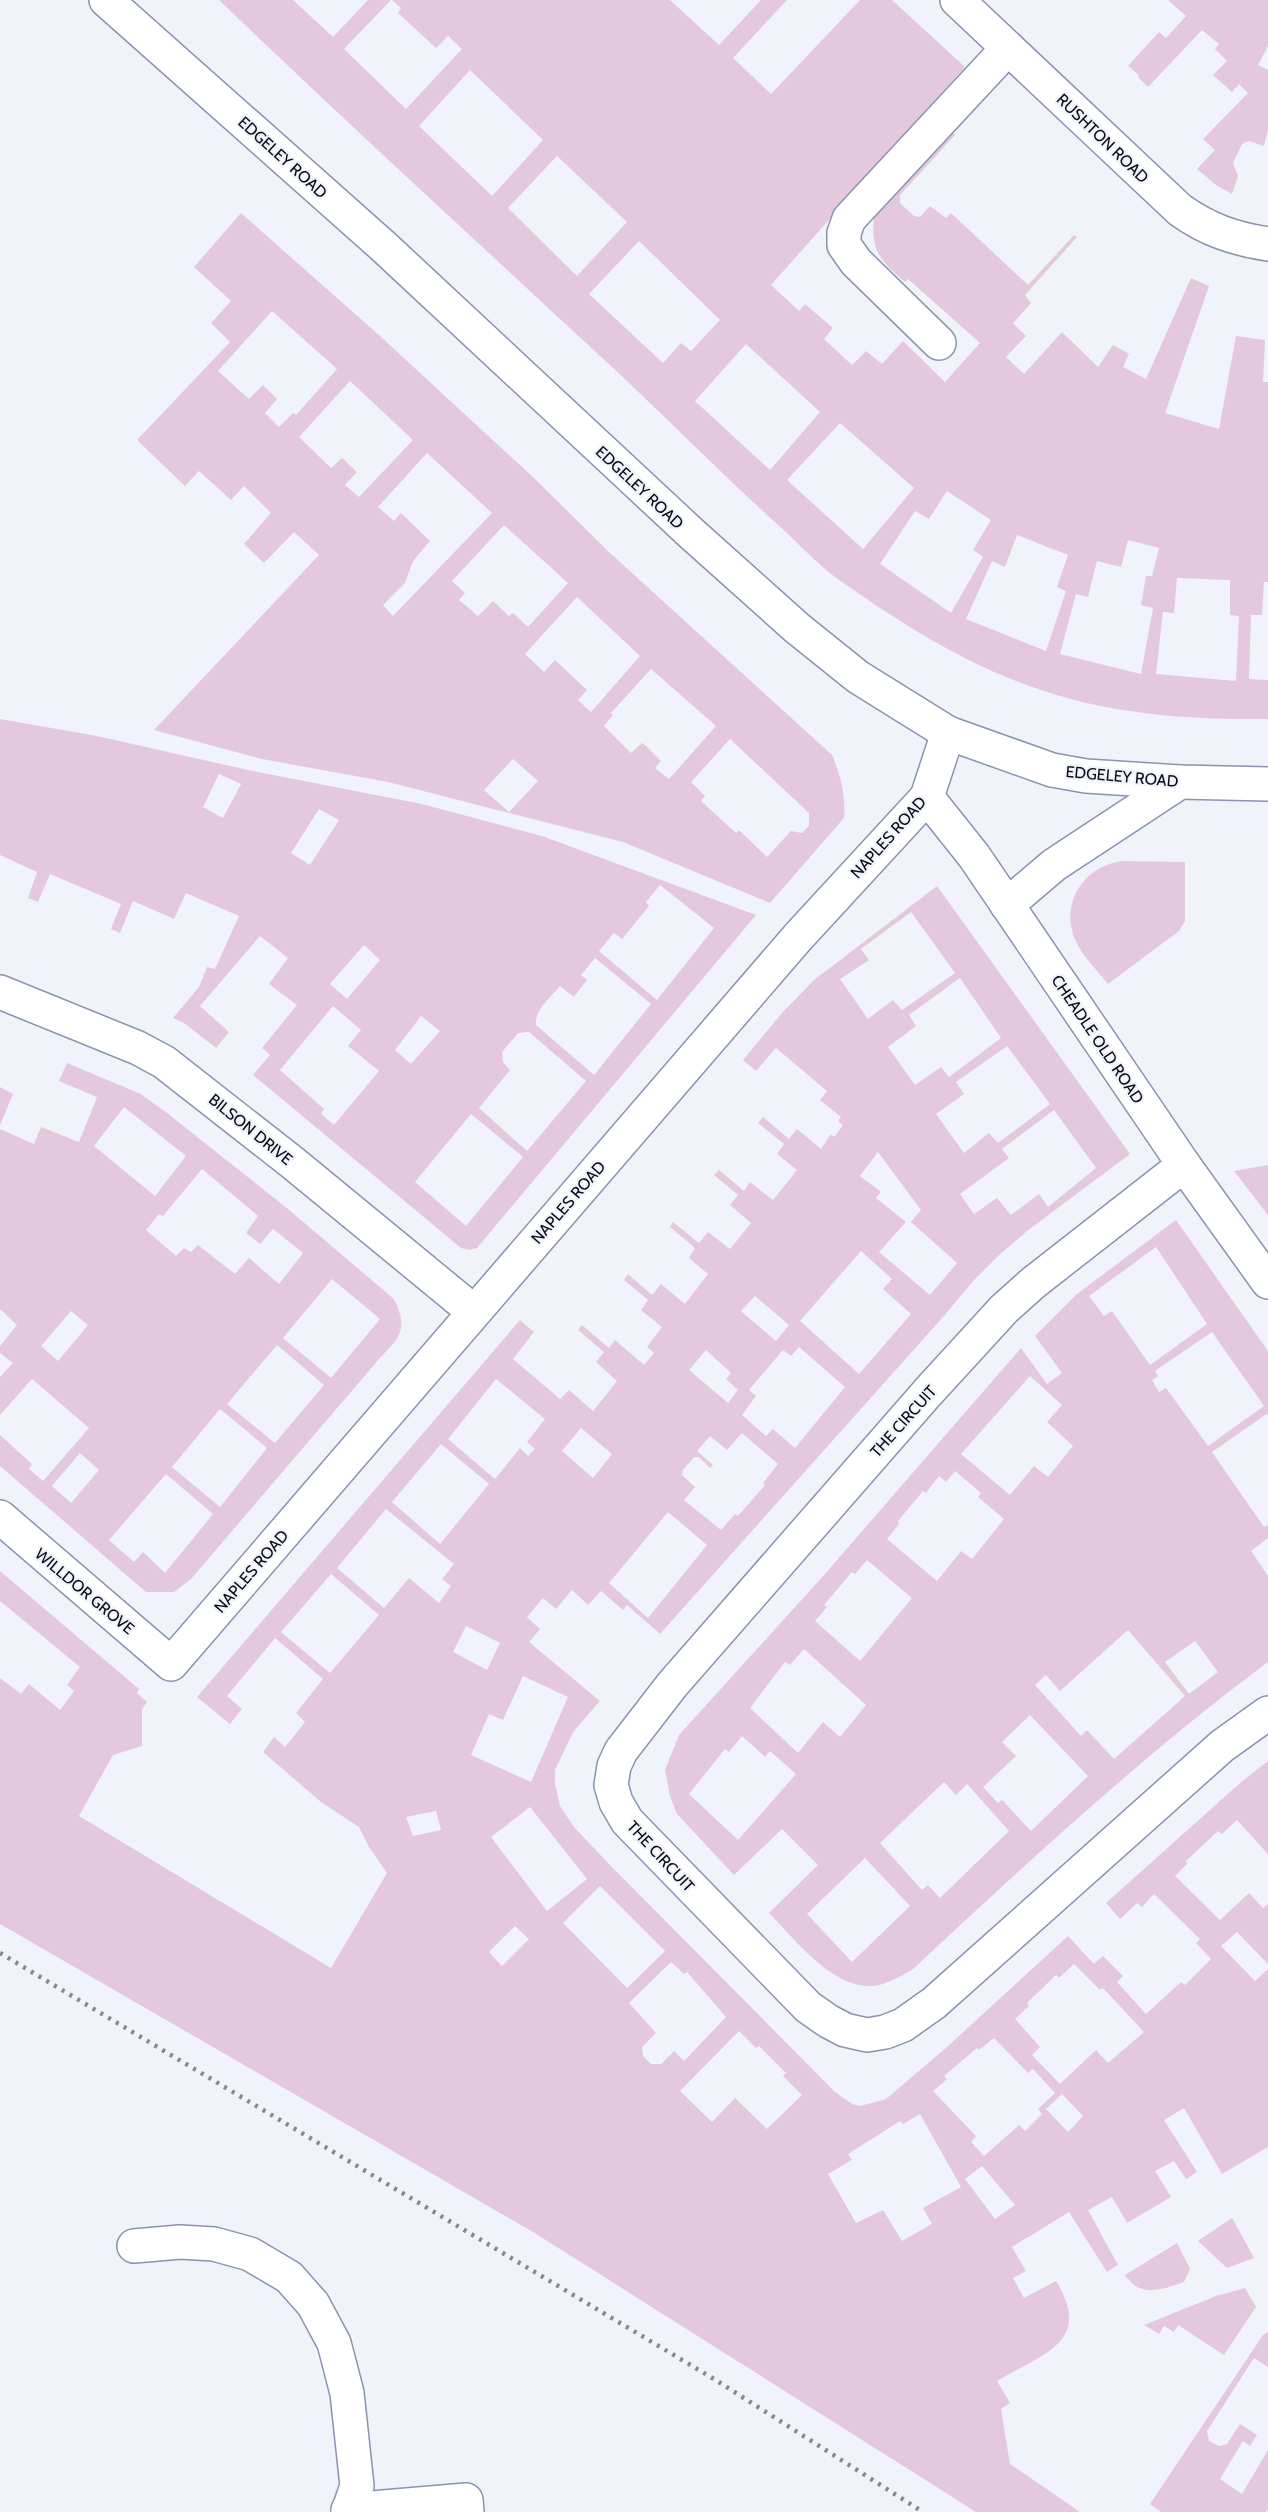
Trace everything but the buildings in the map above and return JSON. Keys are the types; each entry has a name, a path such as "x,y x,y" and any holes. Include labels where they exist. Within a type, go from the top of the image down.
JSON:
{"street":[{"name":"EDGELEY ROAD","path":"106,0 383,246 692,534 797,628 858,677 948,733 1052,770 1086,776 1179,782 1268,784"},
{"name":"RUSHTON ROAD","path":"957,0 1180,210 1206,227 1223,234 1268,244"},
{"path":"939,343 856,262 844,245 844,233 849,219 1008,48"},
{"name":"NAPLES ROAD","path":"171,1664 473,1311 798,937 927,797 948,733"},
{"path":"1007,905 1054,866 1179,782"},
{"name":"CHEADLE OLD ROAD","path":"927,797 974,856 1184,1165 1268,1282"},
{"name":"BILSON DRIVE","path":"0,992 138,1048 164,1062 284,1155 473,1311"},
{"name":"THE CIRCUIT","path":"1184,1165 1033,1283 1004,1309 921,1400 672,1685 621,1751 614,1766 611,1785 616,1803 627,1821 808,2007 845,2030 867,2035 885,2032 903,2025 934,2003 1222,1746 1268,1713"},
{"name":"WILLDOR GROVE","path":"0,1517 171,1664"},
{"path":"134,2246 180,2242 214,2244 250,2254 289,2277 313,2304 334,2343 347,2393 357,2486 348,2511 466,2500 467,2512"}],"shaded area":[{"path":"219,0 293,0 333,37 368,0 391,0 344,49 406,109 462,49 448,36 436,48 398,13 401,8 392,0 670,0 719,45 761,0 787,0 733,58 771,94 860,0 892,0 965,67 771,285 799,311 805,304 833,328 824,339 852,365 866,351 882,364 903,341 945,382 980,343 908,279 905,282 888,267 875,244 874,225 875,213 951,131 955,135 900,195 900,203 914,216 920,217 930,206 946,218 951,213 1028,285 1074,235 1077,237 1025,295 1031,303 1013,323 1026,336 1006,357 1024,374 1062,332 1098,367 1113,345 1129,354 1123,367 1146,379 1191,278 1209,286 1165,413 1219,429 1236,336 1265,340 1263,382 1268,382 1268,582 1264,582 1262,615 1251,615 1249,679 1268,680 1268,719 1184,717 1129,711 1047,692 991,671 965,658 938,644 863,597 815,560","holes":["470,70 543,140 492,196 419,126","557,156 627,222 577,276 508,208","639,241 720,320 691,351 681,343 663,363 589,294","746,344 820,412 770,470 695,401","840,423 914,488 863,549 787,480","947,491 991,520 973,550 983,557 951,613 880,564 915,511 929,519","1017,535 1068,555 1057,587 1066,591 1046,651 966,619 992,561 1005,567","1128,540 1159,548 1152,576 1146,576 1141,605 1153,608 1141,674 1060,654 1076,594 1088,597 1097,561 1121,567","1177,578 1230,580 1230,615 1239,616 1236,681 1156,674 1163,612 1174,613"]},
{"path":"1168,0 1268,0 1268,46 1258,65 1268,70 1268,130 1264,146 1249,141 1242,144 1233,163 1238,176 1232,194 1216,185 1197,169 1215,150 1203,139 1248,93 1239,84 1232,92 1213,75 1227,61 1215,49 1219,44 1202,30 1148,87 1128,66 1159,32 1166,38 1186,16"},
{"path":"241,213 380,336 535,479 609,552 832,755 842,786 844,818 770,903 623,842 388,782 262,759 154,730 319,555 294,532 264,563 244,544 271,513 244,486 231,500 199,471 185,486 137,440 230,342 211,323 231,301 194,267","holes":["272,311 337,369 296,415 293,413 279,427 265,413 277,399 263,385 249,399 218,371","350,381 413,440 359,497 345,485 357,472 342,458 331,468 299,437","427,453 492,513 393,616 383,605 405,583 413,561 430,541 401,513 394,521 378,507","504,525 568,583 528,627 513,613 509,616 493,601 478,616 459,600 465,593 452,581","577,597 640,656 591,712 578,700 587,690 555,660 544,672 525,654","651,669 716,726 669,779 655,768 661,761 645,745 642,743 631,753 604,726 613,715 611,713","730,739 809,813 809,826 802,833 791,831 767,857 739,830 736,833 701,801 705,796 691,782","513,759 538,781 509,812 484,790"]},
{"path":"0,719 97,736 248,770 422,804 542,836 756,915 477,1248 470,1250 461,1248 253,1075 270,1055 262,1048 297,1005 269,984 288,958 260,936 200,1006 229,1032 216,1048 184,1023 173,1018 199,987 207,967 215,969 239,916 186,893 174,919 133,901 120,933 111,929 121,904 50,874 38,902 28,898 37,872 0,855","holes":["219,774 241,784 223,818 203,807","319,809 339,820 310,865 291,853","660,885 714,928 657,1000 599,951 614,933 622,939 649,906 646,902","364,945 380,960 347,999 330,984","595,958 651,1004 594,1075 536,1025 540,1009 560,986 574,997 587,980 581,975","333,1006 361,1030 348,1046 379,1071 334,1125 321,1114 324,1109 280,1070","421,1016 440,1031 411,1064 395,1050","529,1032 586,1081 527,1151 479,1108 510,1070 503,1062 502,1052 518,1033","471,1114 523,1157 466,1226 415,1182"]},
{"path":"1123,861 1185,862 1185,921 1179,931 1108,984 1078,945 1071,925 1071,912 1079,888 1087,878 1109,864"},
{"path":"937,886 1130,1154 1027,1231 974,1280 660,1634 627,1605 623,1610 601,1591 588,1605 572,1590 556,1609 543,1598 527,1617 540,1629 529,1642 600,1701 573,1732 555,1770 555,1784 560,1806 574,1827 835,2092 852,2104 860,2106 886,2099 947,2047 1068,1936 1094,1964 1103,1956 1123,1976 1117,1982 1146,2014 1181,1982 1185,1985 1211,1959 1196,1943 1200,1939 1154,1894 1142,1907 1137,1903 1120,1919 1106,1903 1240,1783 1268,1761 1268,1854 1237,1820 1222,1834 1218,1831 1186,1861 1187,1864 1175,1876 1220,1920 1249,1893 1263,1908 1268,1904 1268,1964 1237,1932 1221,1946 1255,1981 1268,1969 1268,2147 1222,2174 1184,2108 1164,2120 1197,2172 1186,2179 1174,2161 1155,2171 1171,2197 1127,2223 1112,2197 1088,2210 1118,2265 1107,2272 1069,2212 1012,2247 1026,2271 1013,2278 1024,2298 1056,2281 1066,2302 1069,2319 1066,2333 1058,2344 1045,2354 997,2381 1010,2403 1001,2409 1010,2464 1080,2512 976,2512 533,2232 0,1924 0,1678 21,1694 29,1684 60,1710 74,1691 67,1685 80,1667 0,1601 0,1571 139,1689 137,1693 147,1702 142,1709 142,1746 113,1755 79,1816 331,1968 387,1873 369,1847 359,1827 321,1802 263,1752 274,1737 285,1747 305,1722 296,1713 323,1679 275,1638 227,1696 242,1709 230,1724 197,1697 520,1320 534,1332 513,1359 560,1399 569,1390 593,1411 617,1381 596,1362 604,1352 578,1330 582,1325 609,1348 615,1340 644,1365 654,1353 647,1347 662,1327 641,1310 648,1300 624,1280 628,1274 652,1295 661,1284 685,1304 708,1274 689,1258 695,1248 670,1227 673,1222 699,1243 708,1232 730,1249 751,1223 730,1205 738,1195 714,1175 719,1170 744,1191 750,1182 773,1200 797,1170 777,1154 784,1144 758,1123 763,1117 789,1139 797,1129 821,1149 831,1134 834,1137 843,1125 838,1121 841,1117 820,1100 827,1091 776,1048 756,1071 743,1060 782,1013 814,980","holes":["911,912 955,973 902,1010 893,1000 868,1019 840,979 869,960 861,949","960,978 1001,1038 949,1077 941,1067 915,1085 888,1047 916,1026 909,1015","1007,1046 1050,1104 998,1143 989,1133 964,1153 936,1114 964,1094 956,1082","1054,1110 1096,1168 1048,1207 1039,1194 1011,1215 997,1198 974,1214 960,1194 1009,1158 1002,1149","878,1152 921,1210 911,1222 957,1263 930,1295 879,1252 906,1222 876,1198 881,1192 860,1176","861,1251 892,1279 883,1289 911,1314 859,1374 800,1321","755,1296 789,1325 776,1341 741,1311","799,1347 845,1387 795,1448 773,1429 766,1436 742,1415 756,1396 749,1390 783,1350 791,1356","706,1350 731,1373 726,1379 738,1390 728,1403 689,1370","496,1379 545,1419 527,1442 535,1449 528,1456 520,1448 495,1479 448,1439","581,1428 612,1454 593,1478 562,1451","742,1433 778,1464 763,1483 765,1485 738,1516 735,1514 721,1530 684,1500 695,1487 682,1475 683,1470 694,1457 699,1457 710,1468 713,1465 697,1451 710,1436 727,1450","441,1444 489,1484 440,1544 392,1502","386,1509 454,1564 442,1579 451,1586 439,1603 409,1578 384,1608 337,1568","668,1512 707,1545 648,1618 609,1583","331,1574 379,1615 330,1673 281,1632","466,1626 500,1643 487,1670 453,1652","523,1676 568,1697 531,1782 471,1755 489,1714 503,1720","530,1807 587,1879 547,1911 491,1837","436,1811 441,1830 413,1836 406,1817","600,1886 665,1951 627,1988 563,1923","515,1926 529,1939 502,1966 489,1952","671,1962 684,1974 687,1972 726,2017 684,2061 674,2051 661,2064 651,2064 643,2056 642,2047 656,2033 629,2003","1074,1964 1100,1990 1104,1989 1144,2032 1108,2063 1096,2050 1060,2084 1032,2055 1040,2047 1015,2019 1029,2006 1027,2003 1056,1975 1059,1978","739,2031 756,2048 759,2046 786,2073 783,2076 802,2095 767,2129 735,2098 712,2122 680,2091","994,2038 1028,2073 1033,2069 1055,2093 1038,2109 1042,2114 1025,2131 1019,2125 984,2156 971,2142 976,2136 933,2091 947,2079 944,2076 977,2048 979,2050","1062,2094 1083,2116 1068,2132 1046,2109","920,2114 961,2187 923,2208 932,2224 902,2241 883,2210 856,2223 828,2174 852,2160 848,2154 900,2121 903,2124","982,2166 1015,2205 995,2219 965,2179"]},
{"path":"67,1063 141,1094 288,1209 394,1299 399,1311 401,1328 394,1342 191,1579 174,1592 146,1592 0,1466 0,1435 32,1464 29,1469 43,1481 89,1428 32,1379 0,1415 0,1377 13,1363 0,1353 0,1346 17,1325 0,1309 0,1129 34,1144 41,1127 79,1142 97,1097 59,1081","holes":["124,1107 186,1156 155,1196 94,1146","202,1169 258,1216 246,1233 260,1244 273,1229 303,1253 279,1284 249,1258 235,1274 198,1245 191,1252 184,1248 176,1256 146,1230 159,1214 163,1216","332,1279 380,1319 331,1378 283,1338","71,1311 88,1325 58,1361 41,1346","277,1345 324,1385 275,1443 227,1404","220,1409 267,1448 220,1507 172,1467","80,1453 99,1470 71,1503 52,1486","166,1474 213,1514 165,1573 143,1552 134,1562 109,1540"]},
{"path":"0,1087 13,1094 0,1125"},
{"path":"1268,1165 1268,1215 1234,1171"},
{"path":"1176,1220 1268,1351 1268,1413 1212,1452 1264,1527 1268,1525 1268,1538 1251,1551 1268,1576 1268,1662 1130,1773 1042,1850 912,1970 883,1984 858,1985 843,1980 815,1960 769,1913 818,1865 782,1829 734,1875 677,1814 670,1796 665,1770 679,1735 824,1575 1021,1348 1047,1384 1062,1373 1035,1336 1077,1294","holes":["1156,1247 1207,1324 1150,1365 1112,1311 1104,1316 1089,1296","1212,1332 1264,1406 1208,1446 1166,1388 1159,1392 1152,1380 1158,1376 1155,1371","1030,1376 1062,1405 1047,1422 1073,1446 1048,1477 1034,1466 1010,1495 961,1454","955,1471 981,1493 978,1497 1004,1519 972,1559 961,1551 937,1581 887,1539 899,1524 898,1521 923,1491 926,1493 939,1476 946,1482","867,1560 912,1598 860,1661 815,1621 827,1607 824,1605 852,1572 855,1574","1128,1630 1185,1696 1114,1759 1087,1730 1081,1736 1035,1685 1046,1675 1060,1691","1195,1641 1218,1672 1189,1694 1165,1662","804,1649 866,1705 840,1737 823,1722 798,1753 750,1708 785,1662 790,1665","1030,1715 1088,1776 1031,1831 1002,1800 998,1803 983,1787 1016,1756 1002,1742","742,1736 765,1757 770,1751 796,1774 738,1840 689,1794 725,1749 729,1752","944,1782 956,1795 967,1784 1009,1831 940,1898 928,1885 922,1890 880,1843","865,1858 910,1906 852,1962 807,1914"]},
{"path":"1232,2218 1254,2258 1227,2268 1198,2241"},
{"path":"1177,2243 1190,2269 1184,2282 1152,2290 1137,2287 1125,2275"},
{"path":"1245,2288 1256,2307 1224,2355 1178,2325 1174,2332 1164,2326 1159,2334 1144,2325 1216,2296"},
{"path":"1268,2332 1268,2367 1254,2358 1207,2431 1209,2441 1219,2446 1227,2444 1240,2424 1257,2435 1250,2446 1243,2441 1220,2479 1242,2494 1268,2450 1268,2509 1266,2512 1161,2512 1150,2504 1263,2335"}],"railway":[{"path":"0,1953 714,2379 923,2512"}]}
